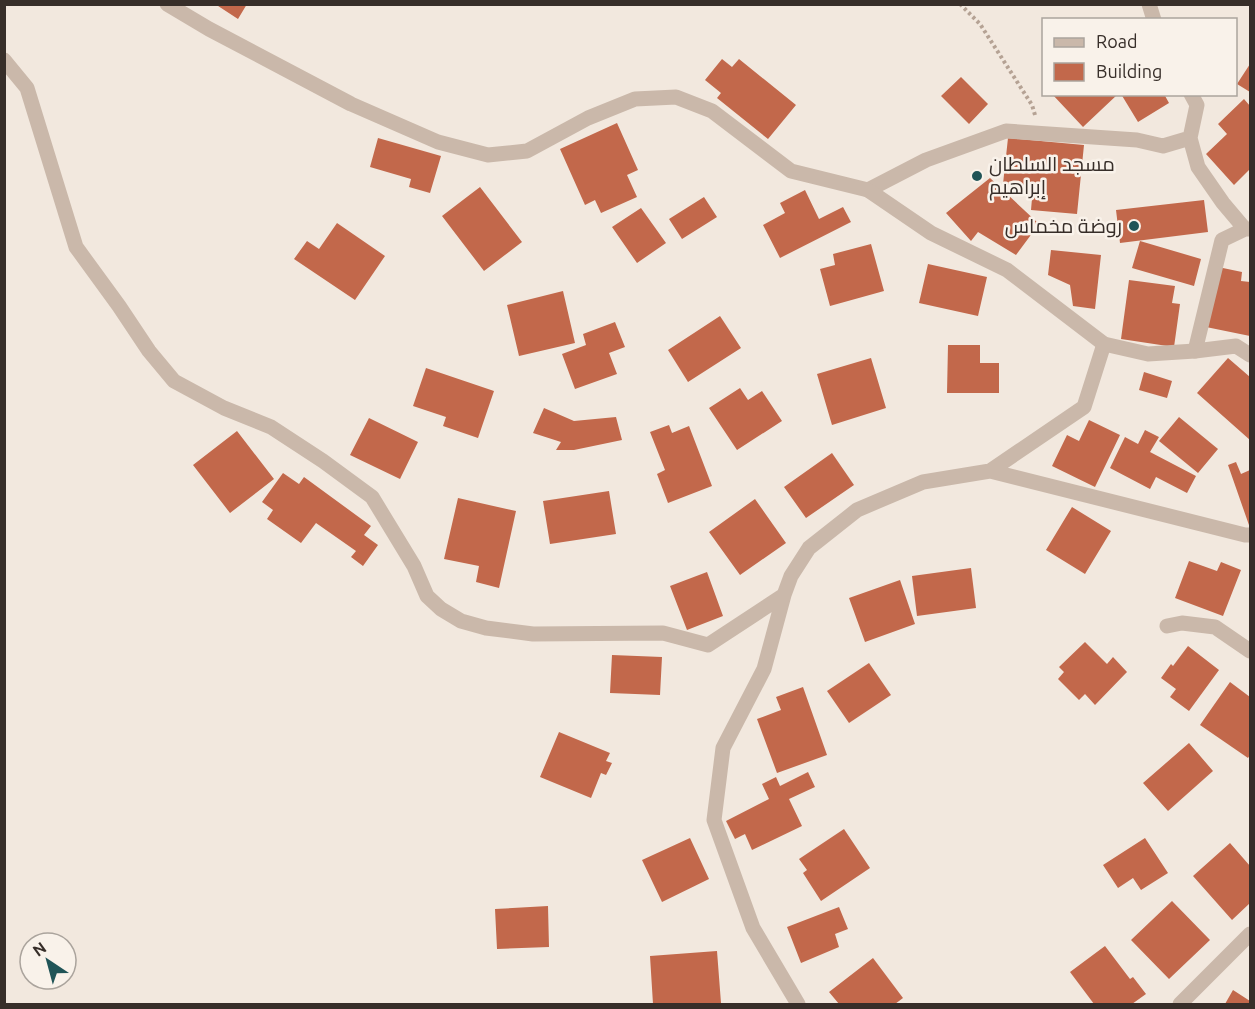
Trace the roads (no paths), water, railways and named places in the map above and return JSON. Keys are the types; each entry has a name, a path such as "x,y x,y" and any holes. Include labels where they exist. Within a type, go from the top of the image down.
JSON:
{"street":[{"path":"167,4 351,104 438,142 488,155 527,151 588,118 635,99 676,97 712,111 791,171 868,190 931,233 1007,270 1104,344 1148,354 1236,346 1251,355"},
{"path":"4,60 27,88 76,247 149,351 174,381 224,408 272,427 372,496 414,566 427,596 441,609 461,621 486,628 533,634 663,633 708,645 784,594"},
{"path":"1192,96 1197,105 1190,138 1198,166 1223,203 1248,229 1222,240 1195,351"},
{"path":"868,190 926,160 1006,131 1137,140 1162,146 1190,138"},
{"path":"990,471 1084,407 1104,344"},
{"path":"798,1005 753,928 714,820 723,748 764,669 784,594 791,576 809,548 857,510 923,482 990,471 1251,535"},
{"path":"1167,626 1182,622 1215,627 1251,651"},
{"path":"1180,1005 1251,934"}],"place":[{"name":"مسجد السلطان إبراهيم","path":"977,176"},
{"name":"روضة مخماس","path":"1134,226"}]}
